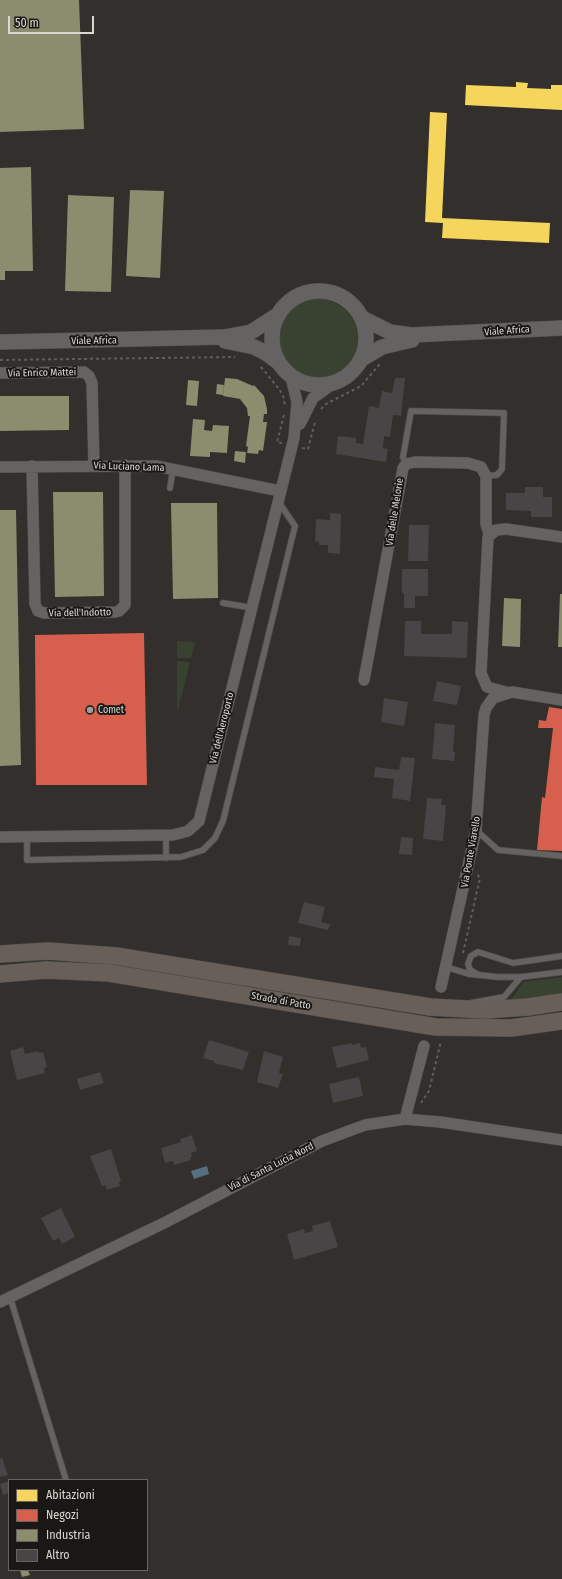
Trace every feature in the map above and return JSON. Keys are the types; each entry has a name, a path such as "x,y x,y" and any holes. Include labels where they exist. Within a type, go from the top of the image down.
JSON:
{"main road":[{"name":"Strada di Patto","path":"0,954 48,951 116,956 457,1009 510,1008 562,1002"},
{"name":"Strada di Patto","path":"0,974 46,970 109,973 436,1027 511,1028 562,1021"}],"street":[{"name":"Viale Africa","path":"278,362 274,355 272,339 273,327 279,314 289,302 300,295 313,291 323,291 337,294 349,302 362,318 396,334 453,334 562,328"},
{"name":"Viale Africa","path":"188,339 244,334 256,330 279,314"},
{"name":"Viale Africa","path":"0,342 188,339 224,341 254,347 266,352 278,362 291,377 308,385 324,386 334,383 350,374 362,359 367,341 362,318"},
{"name":"Viale Africa","path":"362,359 391,344 453,334"},
{"name":"Via Enrico Mattei","path":"0,373 84,372 89,376 92,383 94,466"},
{"name":"Via dell'Aeroporto","path":"0,837 166,835 188,831 196,825 201,817 293,442 298,402 291,377"},
{"name":"Via dell'Aeroporto","path":"293,442 309,404 319,392 334,383"},
{"name":"Via delle Melorie","path":"364,680 390,543 401,472 406,464 415,462 473,463 483,470 486,476"},
{"name":"Via dell'Indotto","path":"32,466 35,604 38,610 44,613 115,612 122,609 125,605 125,466"},
{"name":"Via Luciano Lama","path":"0,467 156,466 279,496"},
{"path":"486,476 486,524 489,534 485,556 480,673 484,684 491,689 562,700"},
{"path":"489,534 496,530 506,530 562,537"},
{"name":"Via Ponte Viarello","path":"441,987 476,830 484,715 493,698 512,692"},
{"path":"405,1119 424,1046"},
{"name":"Via di Santa Lucia Nord","path":"0,1302 158,1226 322,1141 365,1124 405,1119 448,1123 562,1140"}],"lane":[{"path":"406,464 403,457 411,411 504,413 502,470 497,475 486,476"},
{"path":"170,488 173,469"},
{"path":"27,837 27,860 166,858 190,855 203,850 215,838 223,821 296,526 279,496"},
{"path":"223,603 252,608"},
{"path":"476,830 498,850 562,856"},
{"path":"166,835 166,858"},
{"path":"479,975 470,970 468,964 471,956 478,952 513,963 562,956"},
{"path":"446,967 479,975 521,977 562,972"},
{"path":"457,1009 477,1001 504,996 521,977"},
{"path":"10,1297 66,1479"}],"path":[{"path":"0,360 239,358"},
{"path":"319,412 326,404 361,386 384,361"},
{"path":"258,364 279,389 284,400 284,411 277,442 293,442 308,449 317,416"},
{"path":"461,958 479,882"},
{"path":"420,1105 429,1092 442,1036"}],"green space":[{"path":"318,299 333,302 346,311 355,324 358,339 355,354 346,367 333,376 318,379 303,376 290,367 281,354 278,339 281,324 290,311 303,302"},
{"path":"177,641 195,642 191,658 177,658"},
{"path":"177,661 190,662 177,714"},
{"path":"562,977 562,994 511,1000 523,982"}],"water":[{"path":"207,1166 209,1174 194,1179 191,1171"}],"building: Abitazioni":[{"path":"516,82 528,83 527,88 551,89 551,85 562,85 562,110 465,105 466,85 516,87"},
{"path":"430,112 447,113 442,218 550,223 549,243 442,238 443,223 425,222"}],"building: Negozi":[{"name":"Comet","path":"144,633 147,785 36,785 35,635"},
{"path":"549,707 562,709 562,851 537,850 542,797 545,798 553,728 538,728 539,720 546,721"}],"building: Industria":[{"path":"0,0 79,0 84,129 0,132"},
{"path":"31,167 33,271 5,271 5,280 0,280 0,168"},
{"path":"130,190 164,191 160,278 126,276"},
{"path":"68,195 114,197 111,292 65,291"},
{"path":"225,378 237,379 253,386 254,385 264,396 267,414 264,414 263,422 267,422 263,451 259,450 258,454 247,453 248,447 246,446 250,416 248,416 247,408 240,399 223,396"},
{"path":"188,380 199,381 197,406 186,405"},
{"path":"217,384 224,385 223,395 216,394"},
{"path":"0,396 69,396 69,430 0,431"},
{"path":"193,419 205,420 204,430 212,431 213,425 229,426 227,453 210,452 210,457 190,456"},
{"path":"235,451 246,452 245,463 234,461"},
{"path":"53,492 103,492 104,596 55,597"},
{"path":"171,503 217,503 218,598 173,599"},
{"path":"0,510 16,510 21,765 0,766"},
{"path":"560,594 562,594 562,647 558,647"},
{"path":"504,598 521,599 520,647 502,646"},
{"path":"20,1571 28,1571 30,1575 22,1577"}],"building: Altro":[{"path":"395,378 405,378 401,416 393,415 390,437 384,436 383,448 388,449 386,462 336,454 338,436 356,438 356,443 363,444 369,406 379,408 382,391 392,393"},
{"path":"525,487 543,487 543,497 552,497 552,517 531,517 531,511 506,510 506,493 525,493"},
{"path":"330,513 341,514 340,554 328,553 328,545 319,545 319,542 315,541 316,519 330,520"},
{"path":"409,525 429,525 428,561 408,561"},
{"path":"402,569 428,569 428,596 415,596 415,608 404,608 404,593 402,593"},
{"path":"405,621 421,621 421,634 452,634 452,621 468,622 467,658 404,656"},
{"path":"437,681 461,686 457,705 433,701"},
{"path":"384,698 408,702 404,726 381,722"},
{"path":"435,723 455,725 453,751 455,752 454,761 432,759"},
{"path":"401,757 415,758 410,801 392,798 394,779 374,777 375,767 399,770"},
{"path":"427,798 442,799 441,805 446,805 443,841 423,839"},
{"path":"401,837 413,838 412,855 399,854"},
{"path":"304,902 325,907 321,922 330,924 328,930 298,923"},
{"path":"289,936 301,938 300,946 288,945"},
{"path":"209,1040 249,1052 243,1070 214,1063 214,1061 203,1058"},
{"path":"352,1043 352,1045 360,1043 361,1048 366,1047 369,1060 337,1068 332,1047"},
{"path":"23,1047 25,1054 39,1051 39,1053 43,1052 47,1067 44,1068 45,1073 17,1080 10,1051"},
{"path":"264,1051 283,1057 279,1073 283,1074 278,1088 257,1082"},
{"path":"100,1072 104,1083 80,1090 77,1079"},
{"path":"359,1077 363,1096 333,1103 329,1084"},
{"path":"192,1135 197,1151 191,1153 191,1160 174,1165 173,1161 165,1163 161,1148 181,1142 180,1139"},
{"path":"111,1149 121,1181 119,1182 120,1186 107,1190 105,1185 102,1186 90,1156"},
{"path":"61,1208 75,1237 62,1244 59,1238 53,1241 41,1218"},
{"path":"330,1221 338,1247 294,1260 287,1234 304,1229 305,1233 313,1231 312,1226"},
{"path":"2,1458 8,1475 0,1477 0,1459"},
{"path":"8,1481 8,1493 3,1495 0,1484"}],"place":[{"name":"Comet","path":"90,710"}]}
